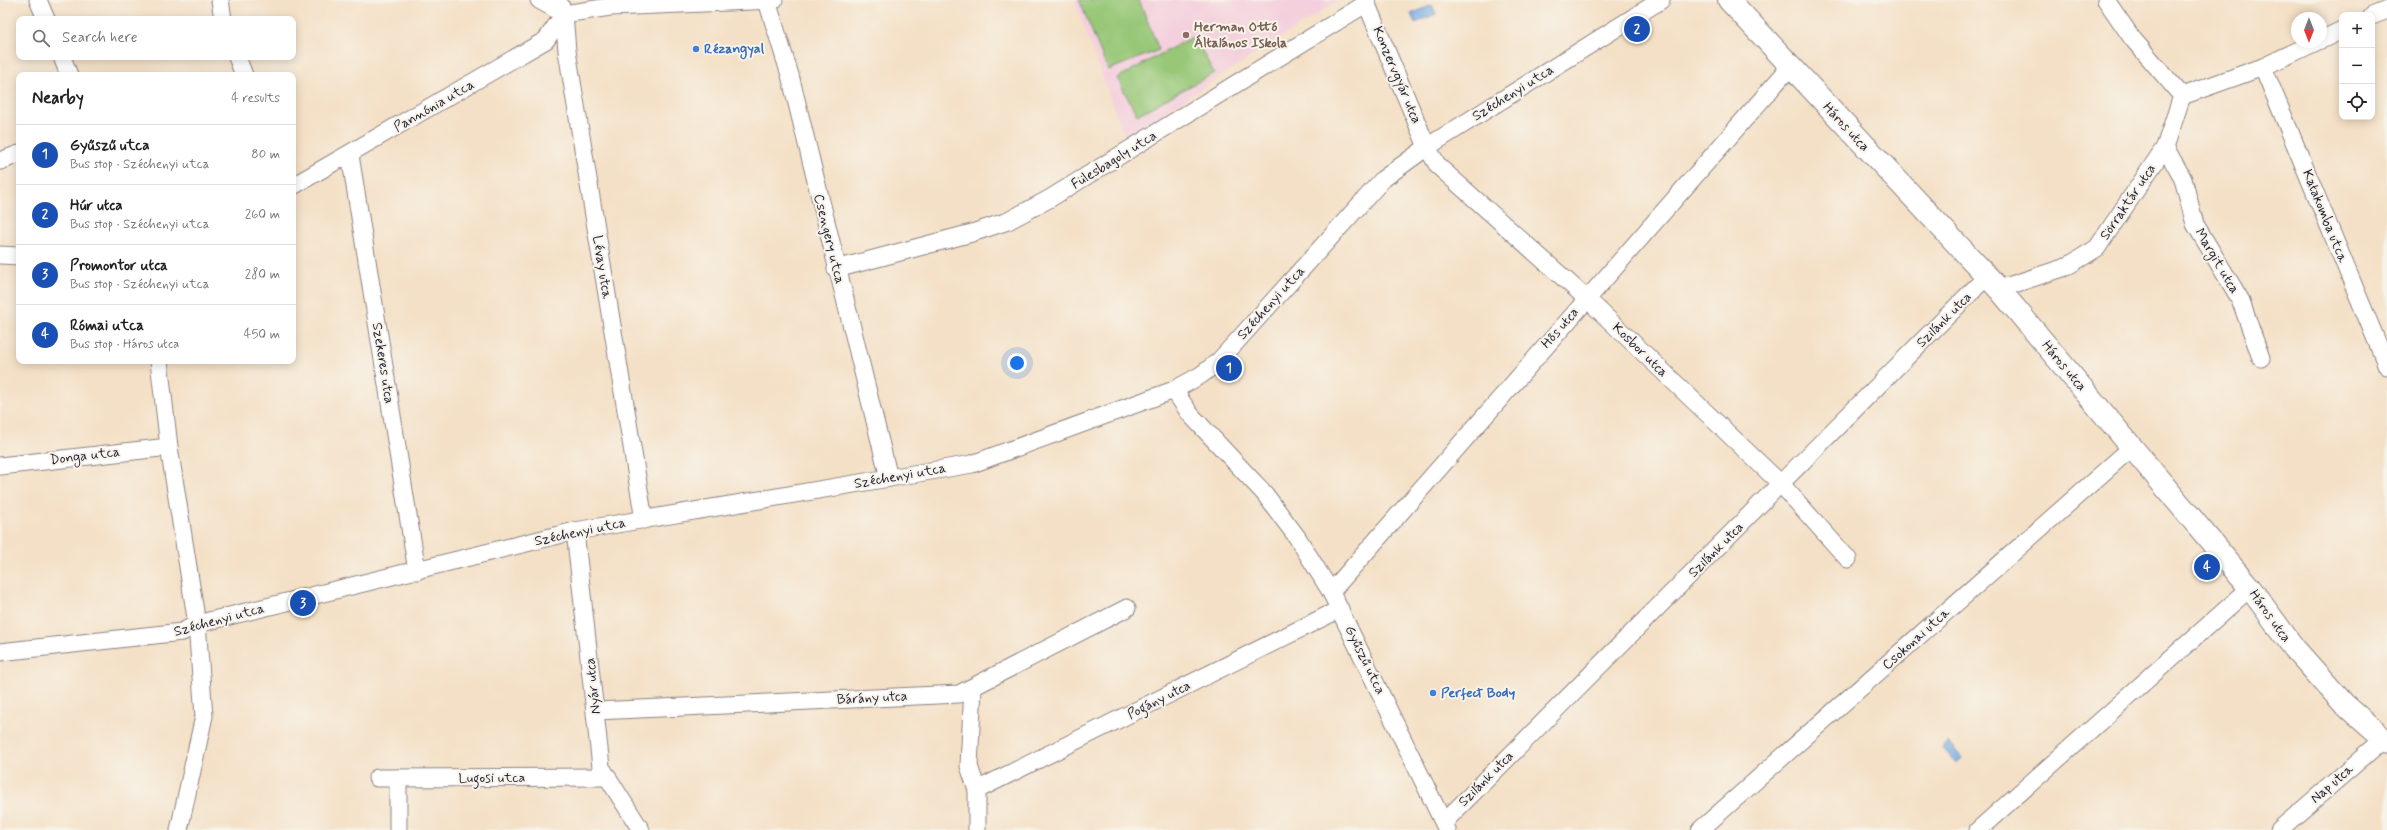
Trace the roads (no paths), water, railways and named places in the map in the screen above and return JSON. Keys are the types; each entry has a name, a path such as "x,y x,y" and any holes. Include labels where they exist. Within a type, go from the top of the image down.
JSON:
{"street":[{"path":"38,0 45,16"},
{"path":"220,0 222,16"},
{"path":"539,0 561,7 610,7 771,0"},
{"name":"Csengery utca","path":"771,0 836,270 889,478"},
{"name":"Széchenyi utca","path":"0,652 182,632 197,624 575,531 972,464 1174,390 1201,376 1219,361 1383,179 1427,147 1661,0"},
{"name":"Háros utca","path":"1729,0 1992,283 2250,588 2294,648 2344,704 2385,740"},
{"path":"2106,0 2132,38 2182,96"},
{"name":"Konzervgyár utca","path":"1366,2 1427,147"},
{"name":"Fülesbagoly utca","path":"836,270 972,233 1008,221 1056,195 1366,2"},
{"name":"Pannónia utca","path":"296,184 546,40 561,7"},
{"name":"Lévay utca","path":"561,7 644,520"},
{"path":"2375,15 2387,10"},
{"path":"2327,37 2339,31"},
{"path":"2182,96 2263,66 2303,48"},
{"path":"63,60 68,72"},
{"path":"238,60 243,72"},
{"name":"Hős utca","path":"1331,592 1790,66"},
{"name":"Katakomba utca","path":"2263,66 2381,334 2387,366"},
{"path":"2165,147 2182,96"},
{"name":"Kosbor utca","path":"1427,147 1438,166 1586,298 1781,484 1848,559"},
{"name":"Sörraktár utca","path":"1992,283 2066,267 2098,248 2165,147"},
{"name":"Margit utca","path":"2165,147 2183,179 2195,224 2240,299 2261,358"},
{"name":"Szekeres utca","path":"350,154 417,571"},
{"path":"0,161 16,155"},
{"path":"0,255 16,256"},
{"name":"Szilánk utca","path":"1445,826 1781,484 1992,283"},
{"path":"159,364 169,447 197,624 204,716 179,830"},
{"name":"Gyűszű utca","path":"1174,390 1190,414 1264,493 1297,537 1340,609 1445,826"},
{"name":"Donga utca","path":"0,466 169,447"},
{"name":"Csokonai utca","path":"1700,830 2131,448"},
{"name":"Nyár utca","path":"575,531 601,767 641,830"},
{"path":"1978,830 2250,588"},
{"name":"Bárány utca","path":"596,711 959,694 1127,608"},
{"name":"Pogány utca","path":"978,790 1340,609"},
{"path":"973,688 969,766 978,790 977,830"},
{"name":"Nap utca","path":"2280,830 2385,740"},
{"name":"Lugosi utca","path":"377,778 608,777"},
{"path":"398,778 398,830"}],"water":[{"path":"1432,5 1436,14 1415,23 1411,14"},
{"path":"1948,742 1962,758 1956,763 1942,747"}],"place":[{"name":"Húr utca","path":"1637,29"},
{"name":"Herman Ottó Általános Iskola","path":"1186,35"},
{"name":"Rézangyal","path":"696,49"},
{"name":"Gyűszű utca","path":"1229,368"},
{"name":"Római utca","path":"2207,567"},
{"name":"Promontor utca","path":"303,603"},
{"name":"Perfect Body","path":"1433,693"}]}
